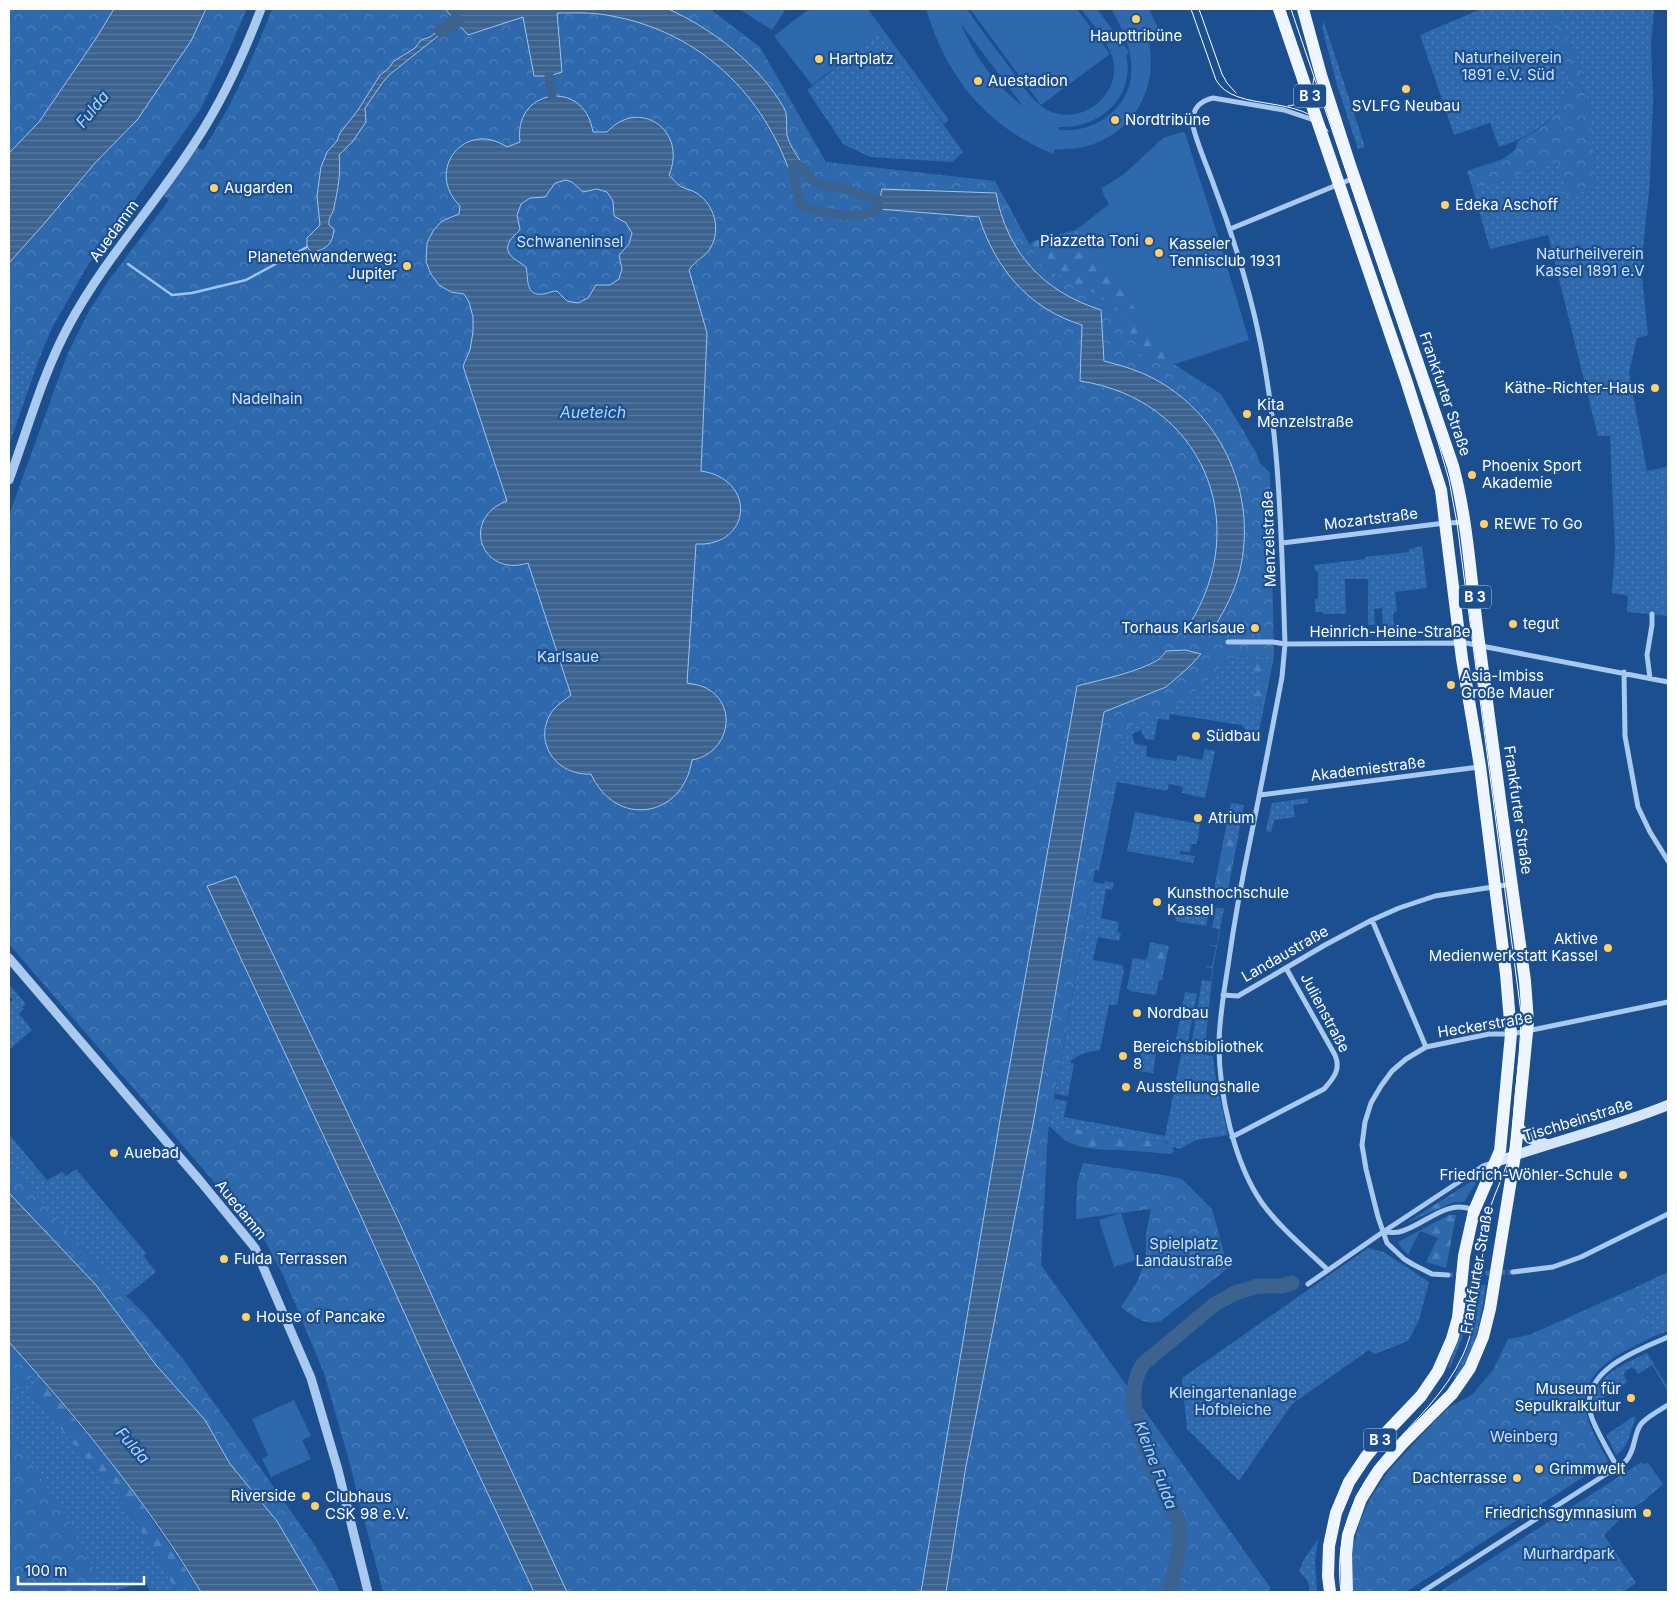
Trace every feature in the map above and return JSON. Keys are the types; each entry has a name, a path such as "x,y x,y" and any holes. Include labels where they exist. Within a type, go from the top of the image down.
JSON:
{"main road":[{"name":"Frankfurter Straße","path":"1279,9 1319,123 1441,490 1480,766 1506,974 1511,1034 1502,1138 1496,1162 1474,1211 1464,1256 1458,1318 1452,1339 1438,1371 1421,1396 1381,1438 1349,1482 1336,1513 1329,1546 1328,1576 1330,1592"},
{"name":"Frankfurter Straße","path":"1303,9 1323,82 1462,497 1479,645 1525,980 1528,1022 1514,1155 1490,1309 1478,1352 1470,1368 1452,1394 1379,1470 1361,1499 1348,1535 1346,1554 1347,1592"},
{"name":"Tischbeinstraße","path":"1496,1162 1668,1106"},
{"path":"1518,1126 1530,1139 1548,1144"}],"street":[{"name":"Auedamm","path":"9,480 52,360 69,325 100,274 194,145 214,112 246,49 261,9"},
{"name":"Menzelstraße","path":"1223,995 1237,907 1282,677 1285,644 1282,543 1278,467 1268,380 1249,294 1230,229 1192,122 1197,106 1209,98 1219,98 1284,110 1309,117 1319,123"},
{"path":"1230,229 1355,178"},
{"name":"Mozartstraße","path":"1282,543 1464,522"},
{"path":"1650,678 1647,655 1652,614"},
{"name":"Heinrich-Heine-Straße","path":"1228,642 1274,642 1285,644 1461,642 1668,682"},
{"path":"1624,672 1625,736 1638,807 1650,832 1668,861"},
{"name":"Akademiestraße","path":"1260,795 1480,766"},
{"name":"Landaustraße","path":"1223,995 1238,996 1372,920 1399,908 1435,896 1512,884"},
{"path":"1372,920 1426,1047"},
{"name":"Auedamm","path":"9,958 201,1182 255,1248 311,1378 338,1470 368,1592"},
{"name":"Julienstraße","path":"1232,1138 1324,1089 1336,1071 1338,1063 1335,1055 1286,968"},
{"path":"1223,995 1219,1045 1222,1085 1232,1138 1245,1172 1262,1203 1293,1237 1328,1270"},
{"name":"Heckerstraße","path":"1382,1232 1362,1145 1365,1122 1371,1103 1381,1086 1392,1071 1406,1058 1426,1047 1489,1034 1511,1034 1668,1002"},
{"path":"1308,1284 1382,1232 1483,1166 1496,1162"},
{"path":"1382,1232 1399,1232 1449,1208 1464,1206 1474,1211"},
{"path":"1513,1272 1554,1267 1581,1257 1668,1214"},
{"path":"1382,1232 1387,1242 1404,1260 1432,1274 1448,1275"},
{"path":"1617,1467 1590,1412 1589,1401 1593,1386 1602,1374 1619,1361 1668,1338"},
{"path":"1422,1592 1617,1467 1631,1456 1638,1429 1642,1423 1668,1405"}],"green space":[{"path":"9,9 114,9 39,122 9,153"},
{"path":"206,9 247,9 200,110 88,265 52,328 39,359 9,346 9,263 95,163 137,120 191,41"},
{"name":"Karlsaue","path":"272,9 710,9 760,47 826,162 995,181 1042,267 1115,303 1144,360 1172,365 1198,380 1219,400 1240,428 1258,461 1270,473 1274,656 1227,657 1207,682 1191,695 1163,711 1124,729 1095,870 1048,1132 1041,1265 1270,1587 1269,1592 383,1592 324,1373 283,1275 265,1241 9,944 9,515 67,355 87,315 106,284 169,200 162,195 196,147 203,150 214,133 241,81"},
{"path":"739,9 786,9 772,30"},
{"name":"Hartplatz","path":"809,9 868,9 949,120 944,124 879,34 812,85 774,36"},
{"name":"Auestadion","path":"926,9 967,9 1024,88 1041,106 1060,114 1073,114 1085,111 1096,105 1105,96 1111,85 1114,73 1113,60 1108,46 1081,9 1097,9 1129,52 1126,55 1128,70 1125,84 1120,97 1111,108 1100,116 1074,126 1059,127 1059,130 1070,130 1092,125 1102,120 1119,106 1129,86 1131,62 1129,49 1123,31 1111,9 1149,9 1159,30 1147,35 1151,58 1149,80 1143,100 1132,117 1117,131 1099,142 1078,148 1055,149 1053,154 1029,143 1008,129 972,97 945,57","holes":["961,24 1023,106 1003,89 986,69 972,47"]},
{"path":"970,9 1077,9 1110,54 1041,105"},
{"name":"Naturheilverein 1891 e.V. Süd","path":"1481,9 1546,9 1557,31 1568,63 1568,86 1564,99 1557,110 1537,129 1499,147 1490,123 1454,135 1420,35"},
{"path":"1546,9 1556,9 1583,75 1581,84 1590,111 1596,190 1566,195 1558,161 1473,190 1467,171 1503,159 1515,150 1518,141 1544,125 1557,111 1565,97 1568,69 1559,39"},
{"name":"Naturheilverein Kassel 1891 e.V","path":"1556,9 1654,9 1651,43 1653,100 1650,182 1641,267 1648,335 1637,338 1629,373 1647,471 1667,467 1668,471 1668,616 1627,612 1628,596 1612,593 1615,550 1610,436 1598,436 1548,235 1490,249 1473,190 1558,161 1590,111 1581,84 1583,75"},
{"path":"1324,22 1365,147 1358,149 1337,85 1322,27"},
{"path":"879,34 963,152 952,162 870,157 843,144 807,90"},
{"name":"Kasseler Tennisclub 1931","path":"1182,132 1185,133 1249,340 1172,365 1112,274 1076,230 1109,204 1102,188 1123,175 1163,138"},
{"path":"1076,230 1112,274 1172,363 1221,394 1257,454 1272,503 1273,561 1261,567 1160,376 1046,276 1026,251 1033,241"},
{"path":"9,346 39,359 9,445"},
{"path":"1422,546 1427,588 1395,592 1397,611 1393,613 1394,633 1383,633 1382,608 1374,609 1375,625 1368,625 1368,579 1345,579 1346,614 1315,612 1315,599 1318,599 1318,572 1315,571 1314,565 1409,552 1409,549"},
{"path":"1274,656 1259,732 1246,730 1242,725 1170,714 1169,720 1158,719 1154,740 1145,739 1141,730 1132,734 1135,744 1147,746 1146,757 1176,761 1178,755 1202,760 1205,749 1215,751 1205,798 1182,793 1183,787 1169,784 1167,791 1117,782 1099,871 1095,870 1124,728 1163,711 1191,695 1207,682 1227,657"},
{"path":"1249,659 1262,659 1271,664 1264,698 1261,705 1257,708 1250,708 1247,702 1257,692 1259,676 1248,667"},
{"path":"1307,798 1308,803 1293,805 1295,817 1274,820 1271,832 1266,831 1272,803"},
{"path":"1231,803 1244,805 1227,896 1213,893"},
{"path":"1135,812 1200,824 1197,844 1191,844 1190,852 1180,851 1180,854 1195,856 1193,863 1127,851"},
{"path":"1230,835 1234,836 1232,857 1227,881 1222,891 1217,887 1218,875 1223,852"},
{"path":"1105,881 1114,883 1112,890 1106,889 1101,918 1119,922 1117,932 1121,933 1119,941 1098,937 1093,960 1122,965 1124,970 1117,1005 1109,1005 1100,1050 1084,1053 1071,1060 1071,1063 1074,1064 1068,1096 1055,1094 1093,882 1104,884"},
{"path":"1202,904 1210,906 1206,926 1175,921 1177,910 1200,913"},
{"path":"1216,908 1224,908 1213,968 1205,1048 1191,1046 1202,980 1211,981 1212,968 1205,967 1212,966 1216,947 1209,945 1217,945 1219,929 1212,928"},
{"path":"1150,942 1169,946 1162,980 1159,980 1156,995 1130,991 1127,988 1133,958 1147,960"},
{"path":"1159,947 1164,951 1164,965 1158,979 1154,979 1151,977 1151,968 1146,966 1145,963 1150,954"},
{"path":"9,984 26,1004 22,1007 24,1009 19,1014 32,1030 9,1050 9,1004 13,1000 9,995"},
{"path":"1185,992 1197,994 1188,1041 1176,1040"},
{"path":"1143,1044 1157,1047 1153,1073 1138,1071"},
{"path":"1182,1050 1213,1056 1216,1080 1228,1135 1196,1140 1180,1149 1172,1147 1168,1142 1108,1134 1059,1132 1059,1135 1049,1126 1054,1099 1067,1101 1064,1117 1165,1136"},
{"path":"1067,1128 1162,1141 1171,1144 1174,1151 1171,1154 1095,1149 1075,1145 1059,1135 1059,1132"},
{"path":"9,1134 47,1180 62,1172 66,1176 76,1169 146,1253 144,1256 156,1272 126,1296 9,1166"},
{"name":"Spielplatz Landaustraße","path":"1083,1163 1182,1179 1212,1209 1228,1268 1161,1321 1145,1321 1126,1311 1121,1307 1137,1282 1146,1258 1146,1234 1151,1209 1076,1219 1077,1183"},
{"path":"9,1166 126,1296 143,1312 183,1359 312,1541 340,1592 319,1592 277,1521 230,1464 205,1420 156,1365 96,1285 9,1193"},
{"path":"1480,1176 1464,1202 1454,1202 1406,1223"},
{"path":"1121,1213 1136,1260 1114,1267 1099,1220"},
{"path":"1449,1215 1456,1215 1446,1268 1426,1262 1438,1238 1420,1231 1408,1254 1403,1250 1398,1242"},
{"name":"Kleingartenanlage Hofbleiche","path":"1368,1248 1384,1252 1429,1282 1419,1320 1408,1341 1375,1354 1369,1350 1292,1404 1239,1481 1187,1429 1182,1378"},
{"path":"1668,1272 1668,1331 1655,1336 1634,1288"},
{"path":"1469,1284 1473,1285 1466,1328 1450,1368 1448,1367 1463,1326"},
{"path":"1481,1285 1486,1285 1477,1334 1464,1367 1457,1379 1454,1377 1469,1346 1476,1321"},
{"name":"Weinberg","path":"1634,1288 1655,1336 1630,1348 1605,1364 1596,1373 1585,1397 1586,1412 1590,1425 1608,1461 1406,1592 1353,1592 1351,1554 1360,1521 1370,1499 1389,1470 1437,1419 1448,1408 1472,1395 1493,1370 1508,1339 1529,1335"},
{"path":"9,1342 37,1373 9,1396"},
{"path":"1647,1353 1668,1391 1652,1365 1638,1374 1635,1369 1630,1368 1624,1375 1627,1382 1594,1404 1594,1395 1604,1379 1621,1366"},
{"path":"37,1373 42,1380 29,1391 125,1505 157,1556 176,1592 150,1592 145,1581 112,1592 9,1592 9,1396"},
{"path":"42,1380 126,1481 201,1592 176,1592 157,1556 125,1505 29,1391"},
{"path":"294,1400 311,1436 302,1440 311,1459 271,1477 262,1459 268,1455 252,1419"},
{"path":"1634,1416 1636,1419 1627,1443 1616,1455 1606,1435"},
{"path":"9,1432 67,1518 96,1575 99,1592 9,1592"},
{"name":"Murhardpark","path":"1642,1462 1643,1464 1648,1463 1663,1484 1645,1500 1630,1509 1604,1535 1636,1583 1623,1592 1443,1592 1442,1590"},
{"path":"1318,1539 1315,1560 1317,1592 1309,1592 1306,1578 1299,1571 1304,1559"}],"water":[{"name":"Fulda","path":"114,9 206,9 191,41 137,120 95,163 9,263 9,153 39,122"},
{"path":"445,9 668,9 685,17 718,38 734,50 762,77 784,108 787,135 801,162 789,170 776,140 760,113 741,89 719,67 695,49 668,34 638,22 606,15 557,13 562,72 549,76 534,76 523,17 468,35"},
{"path":"440,29 443,32 389,75 365,108 366,122 353,141 339,155 338,188 329,222 329,225 334,229 332,239 325,248 312,252 307,247 307,238 320,225 317,196 321,167 327,152 337,141 340,133 358,110 380,75 394,61 415,48 421,40 430,37"},
{"name":"Aueteich","path":"560,96 580,105 588,117 593,132 607,132 620,122 633,118 646,118 657,124 666,132 672,144 673,159 669,175 680,186 704,199 712,211 716,225 711,247 689,270 707,333 701,471 719,477 732,486 739,498 741,512 737,524 728,535 715,542 696,544 687,683 704,687 717,696 723,706 726,717 725,728 721,739 714,749 704,756 692,760 686,780 676,794 663,804 648,809 632,809 616,803 602,792 591,774 578,773 558,763 546,744 547,722 553,710 571,695 528,563 512,565 498,562 488,554 482,544 481,532 484,520 492,509 507,501 463,366 470,350 473,317 469,302 464,294 451,292 439,285 431,274 426,262 427,243 433,231 442,221 459,214 460,206 450,192 446,178 448,164 454,152 464,144 477,139 491,140 507,147 520,142 522,118 531,106 544,98","holes":["566,180 572,182 583,192 597,189 607,192 613,201 614,216 626,223 632,233 629,244 619,255 622,269 619,279 610,285 596,285 588,298 578,303 567,301 557,291 544,294 533,293 530,290 526,267 511,256 508,248 512,238 520,229 517,215 521,204 530,198 545,197 555,183"]},
{"path":"882,189 996,193 1001,215 1009,234 1019,252 1031,267 1062,293 1101,310 1104,361 1152,377 1181,397 1201,416 1217,438 1230,462 1239,488 1244,515 1244,542 1240,570 1230,599 1215,626 1189,625 1208,586 1216,546 1215,507 1204,471 1185,439 1157,412 1122,392 1080,381 1082,325 1046,309 1017,284 994,253 979,217 878,209"},
{"path":"1185,650 1201,654 1166,687 1104,712 1034,1119 966,1466 946,1592 921,1592 1001,1114 1077,686 1140,668 1158,660 1166,651"},
{"path":"236,876 400,1224 567,1592 534,1592 440,1392 359,1212 207,886"},
{"name":"Fulda","path":"9,1193 96,1285 156,1365 205,1420 230,1464 277,1521 319,1592 201,1592 158,1526 111,1462 9,1342"}],"waterway":[{"path":"442,30 456,21"},
{"path":"549,76 552,96"},
{"path":"798,164 814,181 825,186 842,188 879,200"},
{"path":"792,168 800,204 805,208 843,215 861,215 878,209"},
{"path":"128,264 172,295 192,293 246,280 307,247"},
{"name":"Kleine Fulda","path":"1169,1592 1179,1550 1179,1524 1140,1430 1135,1412 1134,1395 1136,1379 1143,1364 1215,1304 1235,1293 1258,1286 1282,1286 1292,1283"}],"tunnel":[{"path":"1448,1275 1513,1272"}],"tram line":[{"path":"1191,9 1216,80 1225,90 1238,97 1303,111 1317,119 1328,131"},
{"path":"1199,9 1222,74 1236,93"},
{"path":"1291,9 1438,442 1449,480 1457,523 1521,1013 1510,1149 1507,1164 1491,1204 1487,1221 1477,1306 1469,1339 1456,1369 1438,1395 1374,1468 1355,1500 1348,1517 1340,1554 1341,1592"},
{"path":"1288,106 1299,103 1307,97 1314,78"}],"place":[{"name":"Haupttribüne","path":"1136,19"},
{"name":"Hartplatz","path":"819,59"},
{"name":"Auestadion","path":"978,81"},
{"name":"SVLFG Neubau","path":"1406,89"},
{"name":"Nordtribüne","path":"1115,120"},
{"name":"Augarden","path":"214,188"},
{"name":"Edeka Aschoff","path":"1445,205"},
{"name":"Piazzetta Toni","path":"1149,241"},
{"name":"Kasseler Tennisclub 1931","path":"1159,253"},
{"name":"Planetenwanderweg: Jupiter","path":"407,266"},
{"name":"Käthe-Richter-Haus","path":"1655,388"},
{"name":"Kita Menzelstraße","path":"1247,414"},
{"name":"Phoenix Sport Akademie","path":"1472,475"},
{"name":"REWE To Go","path":"1484,524"},
{"name":"tegut","path":"1513,624"},
{"name":"Torhaus Karlsaue","path":"1255,628"},
{"name":"Asia-Imbiss Große Mauer","path":"1451,685"},
{"name":"Südbau","path":"1196,736"},
{"name":"Atrium","path":"1198,818"},
{"name":"Kunsthochschule Kassel","path":"1157,902"},
{"name":"Aktive Medienwerkstatt Kassel","path":"1608,948"},
{"name":"Nordbau","path":"1137,1013"},
{"name":"Bereichsbibliothek 8","path":"1123,1056"},
{"name":"Ausstellungshalle","path":"1126,1087"},
{"name":"Auebad","path":"114,1153"},
{"name":"Friedrich-Wöhler-Schule","path":"1623,1175"},
{"name":"Fulda Terrassen","path":"224,1259"},
{"name":"House of Pancake","path":"246,1317"},
{"name":"Museum für Sepulkralkultur","path":"1631,1398"},
{"name":"Grimmwelt","path":"1539,1469"},
{"name":"Dachterrasse","path":"1517,1478"},
{"name":"Riverside","path":"306,1496"},
{"name":"Clubhaus CSK 98 e.V.","path":"315,1506"},
{"name":"Friedrichsgymnasium","path":"1647,1513"}],"park label":[{"name":"Schwaneninsel","path":"570,242"},
{"name":"Nadelhain","path":"267,399"}]}
